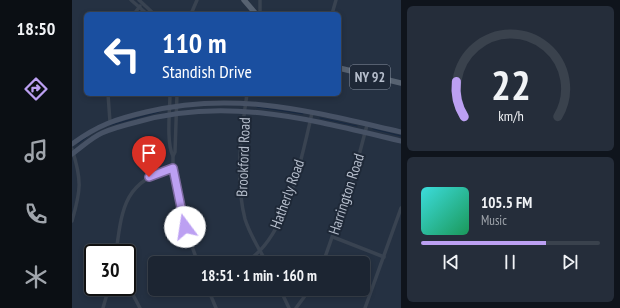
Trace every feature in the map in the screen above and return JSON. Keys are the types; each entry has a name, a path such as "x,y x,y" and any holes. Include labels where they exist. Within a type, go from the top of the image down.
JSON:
{"main road":[{"path":"244,0 254,12"},
{"name":"NY 92","path":"341,68 401,83"}],"street":[{"path":"132,0 145,12"},
{"path":"192,12 197,0"},
{"path":"260,0 260,12"},
{"path":"333,12 336,0"},
{"path":"135,12 141,2 152,12"},
{"path":"108,96 110,122"},
{"path":"170,96 170,142 173,156"},
{"path":"178,96 173,168 185,227 195,256"},
{"name":"Brookford Road","path":"247,96 240,165 242,206 246,220 263,256"},
{"path":"72,144 98,126 110,122 170,106 224,101 312,113 401,132"},
{"path":"72,221 80,185 80,173 72,152 102,133 170,114 201,110 245,110 310,120 401,140"},
{"name":"Hatherly Road","path":"254,256 261,252 281,219 298,169 312,113"},
{"name":"Harrington Road","path":"326,256 354,174 367,125"},
{"path":"117,244 123,210 134,190 149,177 173,168"},
{"path":"365,308 401,208"},
{"path":"333,237 384,257"},
{"path":"103,308 106,296"},
{"path":"134,296 140,308"},
{"path":"211,296 216,308"},
{"path":"283,296 289,308"},
{"path":"296,308 305,296"}],"waterway":[{"path":"257,107 303,114"},
{"path":"111,125 159,112"},
{"path":"320,118 357,126"},
{"path":"373,129 401,136"},
{"path":"78,144 87,137"}],"route":[{"path":"149,177 173,168 185,227"}]}
